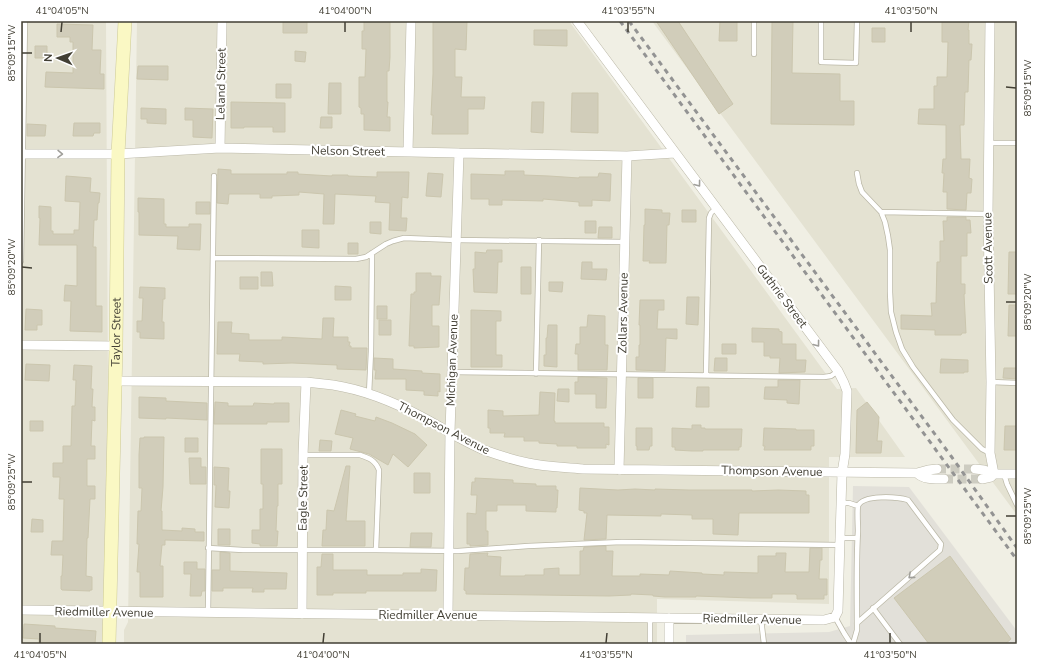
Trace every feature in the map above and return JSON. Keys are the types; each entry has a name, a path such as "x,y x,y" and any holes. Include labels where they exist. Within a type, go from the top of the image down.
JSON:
{"main road":[{"name":"Taylor Street","path":"109,644 116,346 118,154 125,21"}],"street":[{"name":"Leland Street","path":"220,148 222,21"},
{"path":"408,152 411,21"},
{"name":"Guthrie Street","path":"577,21 838,371 844,383 846,391 845,454 842,473 838,611 835,617"},
{"name":"Scott Avenue","path":"990,21 988,143 991,382 990,453 994,474"},
{"name":"Nelson Street","path":"22,154 118,154 220,148 627,156 675,153"},
{"name":"Michigan Avenue","path":"448,614 450,432 459,153"},
{"name":"Zollars Avenue","path":"619,470 627,156"},
{"path":"21,345 116,346"},
{"name":"Thompson Avenue","path":"115,381 306,382 334,385 392,402 450,432 465,442 484,450 529,463 583,469 917,474 928,470 937,469"},
{"name":"Eagle Street","path":"302,614 303,455 306,382"},
{"path":"975,469 984,470 994,474 1017,474"},
{"name":"Thompson Avenue","path":"917,474 925,478 944,479"},
{"path":"982,479 991,477 994,474"},
{"name":"Riedmiller Avenue","path":"21,610 302,614 448,614 824,620 835,617"},
{"path":"669,618 669,644"}],"lane":[{"path":"21,261 25,21"},
{"path":"754,21 754,54"},
{"path":"821,21 821,62 849,63 856,63 857,21"},
{"path":"988,143 1017,143"},
{"path":"857,173 862,192 881,212 888,236 890,250 890,292 892,312 896,332 902,349 913,367 953,420 982,449 990,453"},
{"path":"208,613 214,176"},
{"path":"706,375 709,218 711,213 716,208"},
{"path":"881,212 988,214"},
{"path":"214,258 356,259 366,257 386,244 404,238 625,242"},
{"path":"536,374 539,240"},
{"path":"368,394 371,351 372,253"},
{"path":"452,372 824,377 831,376 838,371"},
{"path":"991,382 1017,383"},
{"path":"303,455 360,455 369,458 377,464 379,470 376,550"},
{"path":"1004,474 1017,505"},
{"path":"852,644 857,622 858,506 862,502 876,497 901,498 908,500 941,544 940,550 857,622"},
{"path":"841,503 849,503 858,506"},
{"path":"208,548 243,550 376,550 458,552 528,546 622,542 840,542 857,538"},
{"path":"873,608 900,644"},
{"path":"835,617 852,644"},
{"path":"650,618 650,644"},
{"path":"761,619 764,644"}],"shaded area":[{"path":"21,21 106,21 109,573 104,644 21,644"},
{"path":"137,21 569,21 837,389 856,388 905,457 829,457 829,604 657,599 657,644 124,644 124,630 128,622"},
{"path":"652,21 1017,21 1017,515"},
{"path":"853,486 909,487 1017,631 1017,644 686,644 686,635 829,632 850,626"}],"building":[{"path":"283,21 307,21 307,33 283,33"},
{"path":"364,21 390,21 390,57 389,71 387,71 387,117 390,117 390,131 364,130 364,114 361,114 361,108 359,107 359,77 365,77 366,49 362,49 362,31 364,31"},
{"path":"433,21 467,21 466,50 455,49 455,77 462,77 461,97 485,97 484,109 468,109 468,134 432,134"},
{"path":"656,21 678,21 733,104 719,114"},
{"path":"720,21 737,21 737,41 719,41"},
{"path":"772,21 793,21 792,73 840,74 840,101 854,101 854,125 771,124"},
{"path":"942,21 969,21 969,44 972,44 971,60 969,60 968,92 965,92 964,125 960,125 961,159 970,159 969,178 972,179 971,193 967,193 966,210 947,209 947,192 943,192 944,173 942,173 943,159 946,159 946,125 918,124 919,109 934,109 934,86 937,86 937,77 947,77 948,42 942,42"},
{"path":"57,24 93,25 92,50 101,50 100,74 104,74 104,89 45,87 46,72 73,73 73,42 70,42 70,37 57,37"},
{"path":"872,28 885,28 885,42 872,42"},
{"path":"534,30 567,30 567,46 534,45"},
{"path":"35,46 47,46 47,58 35,58"},
{"path":"295,51 306,52 305,62 295,61"},
{"path":"138,66 168,66 168,80 137,79"},
{"path":"329,83 341,83 341,114 328,114"},
{"path":"276,84 291,84 291,98 276,98"},
{"path":"572,93 598,93 598,133 571,132"},
{"path":"231,102 285,103 285,132 273,132 273,127 231,128"},
{"path":"532,102 544,102 543,133 531,132"},
{"path":"141,108 166,109 166,124 147,123 147,119 141,119"},
{"path":"185,108 213,109 212,138 193,137 193,120 185,120"},
{"path":"321,117 332,117 332,128 320,128"},
{"path":"74,123 100,123 100,133 94,133 93,136 73,136"},
{"path":"27,124 46,125 45,136 27,136"},
{"path":"218,169 231,170 231,174 287,174 287,172 298,172 298,174 377,177 377,172 409,172 408,198 402,197 401,218 407,218 406,231 389,230 390,203 375,202 376,196 335,194 334,224 323,224 324,194 299,192 299,195 260,198 260,194 229,194 228,204 217,203"},
{"path":"505,171 524,171 524,175 579,178 598,177 599,173 611,174 610,201 592,200 592,206 579,206 579,202 543,199 543,201 502,200 502,205 489,205 489,199 471,199 471,174 505,175"},
{"path":"428,173 443,174 441,197 426,196"},
{"path":"66,176 91,178 90,192 100,193 97,220 94,220 93,247 96,247 96,306 102,306 102,332 70,331 71,301 64,301 65,285 77,286 77,245 39,245 39,206 51,207 51,231 53,231 53,234 74,234 74,230 79,230 80,202 65,201"},
{"path":"138,198 164,199 164,224 166,224 166,227 189,227 189,224 201,224 200,250 177,249 178,236 139,235"},
{"path":"196,202 210,202 210,214 196,214"},
{"path":"645,209 662,210 662,213 670,213 669,225 667,225 666,263 649,263 650,261 643,261"},
{"path":"682,210 696,210 696,222 682,222"},
{"path":"947,217 966,217 966,220 970,220 971,233 967,233 967,256 961,256 961,284 965,284 964,294 966,333 962,333 961,335 935,335 935,330 901,329 901,315 932,316 931,303 936,303 937,262 940,262 940,241 944,241 943,221 947,221"},
{"path":"585,221 596,221 596,233 585,233"},
{"path":"370,222 381,222 381,234 370,233"},
{"path":"599,227 612,227 612,238 598,238"},
{"path":"302,230 319,230 319,248 302,247"},
{"path":"348,243 358,243 358,254 348,254"},
{"path":"487,250 502,250 502,262 498,262 497,293 474,292 473,269 475,269 475,252 486,253"},
{"path":"1009,252 1017,252 1017,294 1008,294"},
{"path":"582,262 592,262 592,269 607,269 606,280 581,279"},
{"path":"521,267 531,267 531,294 521,294"},
{"path":"261,272 272,272 273,286 261,286"},
{"path":"416,273 431,273 431,276 441,276 439,305 432,305 432,326 439,326 439,347 414,348 414,346 409,346 411,294 416,292"},
{"path":"240,277 258,277 258,289 240,289"},
{"path":"549,282 563,282 562,292 549,291"},
{"path":"335,286 351,287 351,300 335,300"},
{"path":"140,287 165,288 162,322 164,322 164,339 140,338 140,332 137,332 137,321 142,321 143,298 139,298"},
{"path":"687,297 699,297 698,325 686,324"},
{"path":"640,300 664,300 664,310 658,310 657,329 677,329 677,339 666,338 665,371 636,370 636,357 639,357 640,345"},
{"path":"1009,305 1017,305 1017,336 1008,336"},
{"path":"377,306 387,306 387,319 377,319"},
{"path":"26,309 42,310 42,325 37,325 37,330 25,330"},
{"path":"471,310 501,311 501,321 496,321 496,355 502,355 502,367 471,367"},
{"path":"588,315 605,316 605,345 608,345 607,370 578,370 578,354 575,354 576,344 580,344 580,327 587,327"},
{"path":"323,318 334,318 333,337 348,337 348,342 350,342 349,346 351,346 351,348 367,348 366,370 337,369 337,365 292,363 263,364 263,362 239,361 240,354 217,354 218,322 232,322 231,333 249,334 249,340 282,340 282,337 322,339"},
{"path":"379,320 391,320 391,335 379,335"},
{"path":"548,325 557,325 557,367 544,366"},
{"path":"752,328 779,329 779,331 782,332 782,344 796,344 796,360 806,360 805,372 779,373 780,358 770,358 770,356 764,356 764,342 752,342"},
{"path":"722,344 736,344 736,354 722,354"},
{"path":"374,358 393,359 393,369 440,374 440,392 438,391 438,396 424,395 424,391 406,390 406,379 375,379 376,370 374,370"},
{"path":"715,358 727,358 727,371 714,371"},
{"path":"941,359 968,360 968,372 940,373"},
{"path":"26,364 50,365 49,381 25,380"},
{"path":"74,365 92,366 92,407 95,407 95,421 92,420 91,446 95,446 95,459 87,459 87,486 95,486 95,499 90,499 87,538 86,576 92,577 92,590 90,591 62,590 61,576 63,555 51,555 52,541 63,541 64,499 59,499 60,477 53,477 53,463 63,463 63,446 71,446 72,406 75,406 76,380 73,380"},
{"path":"1004,368 1017,368 1017,379 1003,378"},
{"path":"578,377 607,378 606,408 596,408 596,394 575,394 575,382 578,382"},
{"path":"638,378 653,378 653,398 638,398"},
{"path":"778,380 800,380 799,404 787,403 787,400 764,399 765,387 778,387"},
{"path":"697,387 709,387 709,407 696,407"},
{"path":"558,389 569,389 569,402 557,401"},
{"path":"540,392 555,393 555,423 604,423 604,427 609,427 609,445 606,444 606,448 557,446 557,444 539,443 539,441 524,441 524,437 504,437 505,433 490,433 490,428 488,428 488,410 503,411 503,416 539,415"},
{"path":"139,397 166,398 166,401 207,403 207,420 139,418"},
{"path":"215,402 228,403 228,406 253,406 254,403 289,403 289,422 267,422 267,424 214,424"},
{"path":"867,402 879,417 877,441 882,441 881,453 856,453 857,410"},
{"path":"341,410 356,414 355,416 375,421 376,417 392,423 415,434 427,445 408,467 393,454 388,465 369,454 350,449 353,438 335,434"},
{"path":"30,421 43,421 43,431 30,431"},
{"path":"692,425 701,425 701,428 705,429 742,429 741,447 739,447 739,450 675,450 675,447 672,447 672,428 692,429"},
{"path":"1005,426 1017,426 1017,450 1004,450"},
{"path":"636,428 652,428 652,446 650,446 649,450 637,450"},
{"path":"764,428 814,430 814,446 811,446 811,450 764,450"},
{"path":"164,437 161,511 162,530 182,531 182,528 195,529 195,532 204,532 204,541 165,540 165,545 162,545 160,566 163,566 163,597 140,597 140,572 137,572 139,544 137,544 138,511 141,511 142,488 139,488 139,455 140,438"},
{"path":"185,438 198,438 198,452 185,452"},
{"path":"320,440 332,441 331,451 319,451"},
{"path":"261,449 282,449 282,484 278,484 276,531 278,531 277,546 260,546 260,544 252,543 252,530 260,530 260,509 263,509"},
{"path":"189,458 201,458 201,467 206,467 206,484 190,484"},
{"path":"346,466 350,466 346,521 365,521 365,546 322,546 323,530 326,530 327,510 334,511"},
{"path":"214,467 229,468 229,508 215,507 216,485 214,485"},
{"path":"414,473 430,473 430,493 414,493"},
{"path":"475,478 513,480 513,483 536,484 536,486 556,486 556,490 558,490 556,512 526,511 526,505 497,505 497,511 486,511 488,545 470,546 470,544 467,544 467,513 476,514 477,495 471,495 472,482 475,482"},
{"path":"580,488 618,490 806,491 806,495 809,495 809,513 739,513 738,535 713,534 713,519 692,519 692,515 607,515 606,539 584,540 587,513 579,510"},
{"path":"32,519 43,520 43,532 31,532"},
{"path":"218,529 230,529 230,545 218,545"},
{"path":"411,533 432,533 431,547 410,547"},
{"path":"606,546 606,551 613,551 612,576 640,576 640,574 669,575 670,571 724,575 724,572 758,573 758,556 776,556 776,553 786,553 785,572 809,572 810,548 822,548 819,579 827,579 827,595 824,595 824,599 797,599 797,595 795,594 772,594 772,598 696,596 665,597 631,594 609,596 466,594 466,591 464,590 465,568 469,568 470,554 488,553 487,556 501,557 500,576 544,575 544,569 559,568 559,575 580,575 580,551 583,551 584,547"},
{"path":"220,552 230,553 230,571 287,573 286,589 264,589 264,592 252,592 253,588 223,588 223,591 212,591 212,570 220,570"},
{"path":"322,554 333,554 333,570 367,570 367,575 403,575 403,573 421,573 421,569 437,570 436,591 366,591 366,593 333,593 333,595 317,595 317,567 321,567"},
{"path":"950,556 1011,639 1005,644 929,644 894,598"},
{"path":"184,562 197,562 197,569 205,569 205,591 202,591 201,596 190,596 191,574 184,574"},
{"path":"24,624 96,631 95,644 39,643 39,639 23,638"}],"tunnel":[{"path":"937,469 975,469"},
{"path":"944,479 982,479"}],"railway":[{"path":"620,21 1017,560"},
{"path":"629,21 951,456 1017,548"}]}
